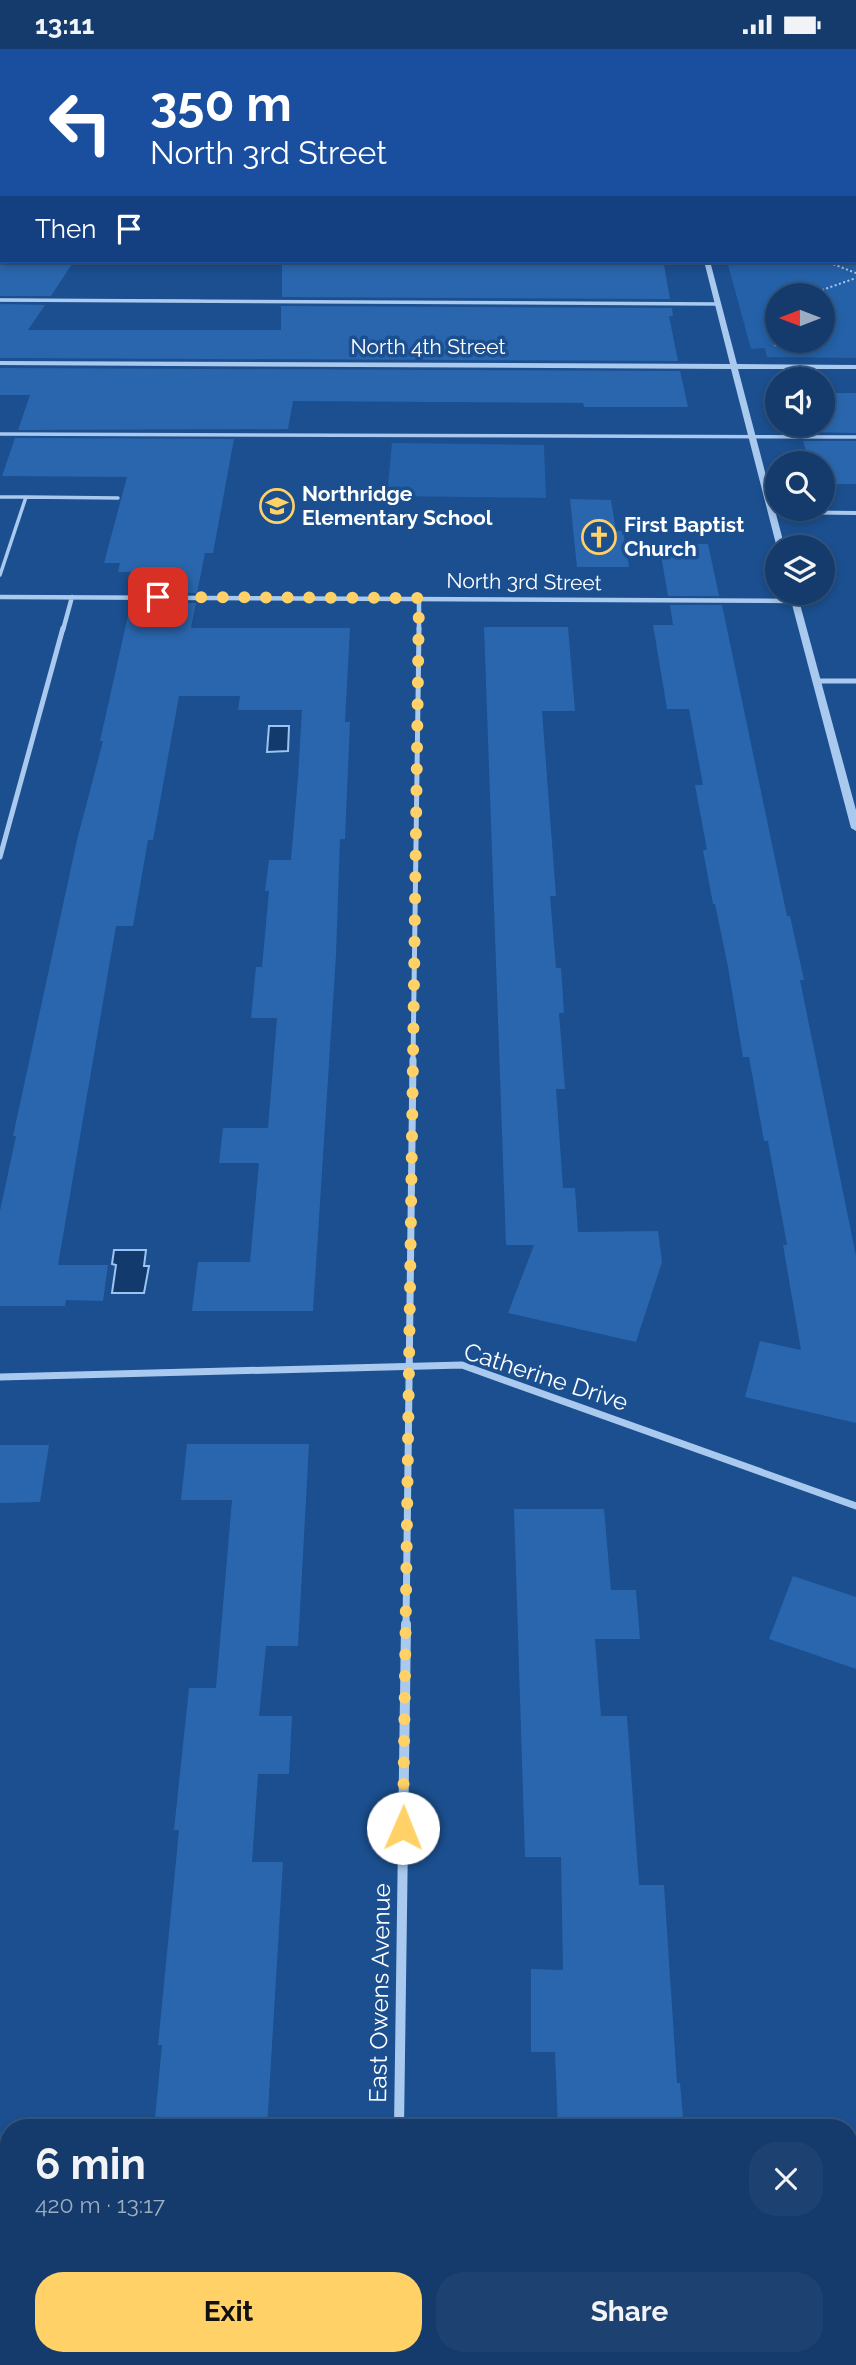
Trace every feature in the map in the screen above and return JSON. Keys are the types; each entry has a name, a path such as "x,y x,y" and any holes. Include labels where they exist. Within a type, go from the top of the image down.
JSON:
{"street":[{"path":"707,263 765,488"},
{"name":"North 4th Street","path":"0,363 856,367"},
{"path":"835,513 856,513"},
{"name":"North 3rd Street","path":"0,597 765,597"},
{"path":"0,857 72,597"},
{"name":"East Owens Avenue","path":"399,2119 419,598"},
{"path":"797,605 856,828"},
{"path":"817,681 856,681"},
{"name":"Catherine Drive","path":"0,1377 462,1365 856,1506"}],"lane":[{"path":"0,300 717,304"},
{"path":"0,434 856,437"},
{"path":"0,497 118,498"},
{"path":"0,575 26,497"}],"path":[{"path":"830,263 856,273"},
{"path":"835,287 856,278"}],"shaded area":[{"path":"728,263 856,263 856,358 767,357 766,353 835,353 835,283 765,283 765,348 751,349"},
{"path":"392,443 544,445 546,498 387,496"},
{"path":"269,726 289,726 288,751 267,752"},
{"path":"114,1250 146,1250 144,1266 149,1266 144,1293 112,1293 116,1265 112,1264"}],"building":[{"path":"0,263 73,263 51,296 0,296"},
{"path":"282,263 664,265 670,299 282,297"},
{"path":"0,304 45,305 28,330 281,330 281,306 672,308 673,316 669,316 678,361 0,358"},
{"path":"0,368 680,371 688,407 584,407 583,403 293,401 288,429 18,430 30,395 0,395"},
{"path":"835,393 856,393 856,433 835,433"},
{"path":"15,438 234,439 213,553 205,553 197,593 133,593 137,572 118,572 120,563 104,563 127,477 2,476"},
{"path":"803,441 856,441 856,484 835,484 835,451 806,451"},
{"path":"570,499 611,500 616,531 623,531 629,567 577,567"},
{"path":"659,544 708,544 719,596 668,596"},
{"path":"131,602 196,603 191,628 350,628 345,722 350,722 345,839 340,839 336,955 313,1311 192,1311 198,1262 250,1262 259,1163 219,1163 223,1128 268,1128 277,1018 251,1018 256,967 262,967 269,860 291,860 298,777 302,710 238,710 240,696 179,696 153,840 148,840 133,926 116,926 58,1265 108,1265 103,1301 66,1300 65,1306 0,1306 0,1211 16,1136 13,1136 77,840 103,741 100,741"},
{"path":"670,605 722,605 787,916 790,916 804,980 800,980 856,1256 856,1423 745,1397 760,1341 801,1350 783,1245 787,1245 768,1141 764,1141 749,1057 743,1057 728,967 703,850 707,850 695,785 703,785 689,709 667,709 653,625 673,625"},
{"path":"484,627 568,627 575,711 542,711 556,896 550,896 556,968 561,968 564,1013 559,1013 565,1089 556,1089 563,1188 575,1188 578,1232 658,1231 662,1262 636,1342 508,1313 534,1245 506,1245"},
{"path":"187,1444 309,1444 298,1646 266,1646 259,1716 292,1716 289,1774 258,1774 252,1862 283,1862 268,2119 155,2119 162,2045 158,2045 179,1830 174,1830 189,1688 216,1688 232,1500 181,1500"},
{"path":"0,1445 49,1445 40,1502 0,1503"},
{"path":"514,1509 604,1509 611,1590 636,1590 640,1639 595,1639 601,1716 627,1716 639,1885 664,1885 677,2083 680,2083 683,2119 558,2119 555,2052 531,2052 531,1969 563,1970 561,1857 525,1857"},
{"path":"793,1576 856,1597 856,1669 769,1639"}],"place":[{"name":"Northridge Elementary School","path":"277,506"},
{"name":"First Baptist Church","path":"599,537"}],"route":[{"path":"158,597 419,598 403,1828"}]}
